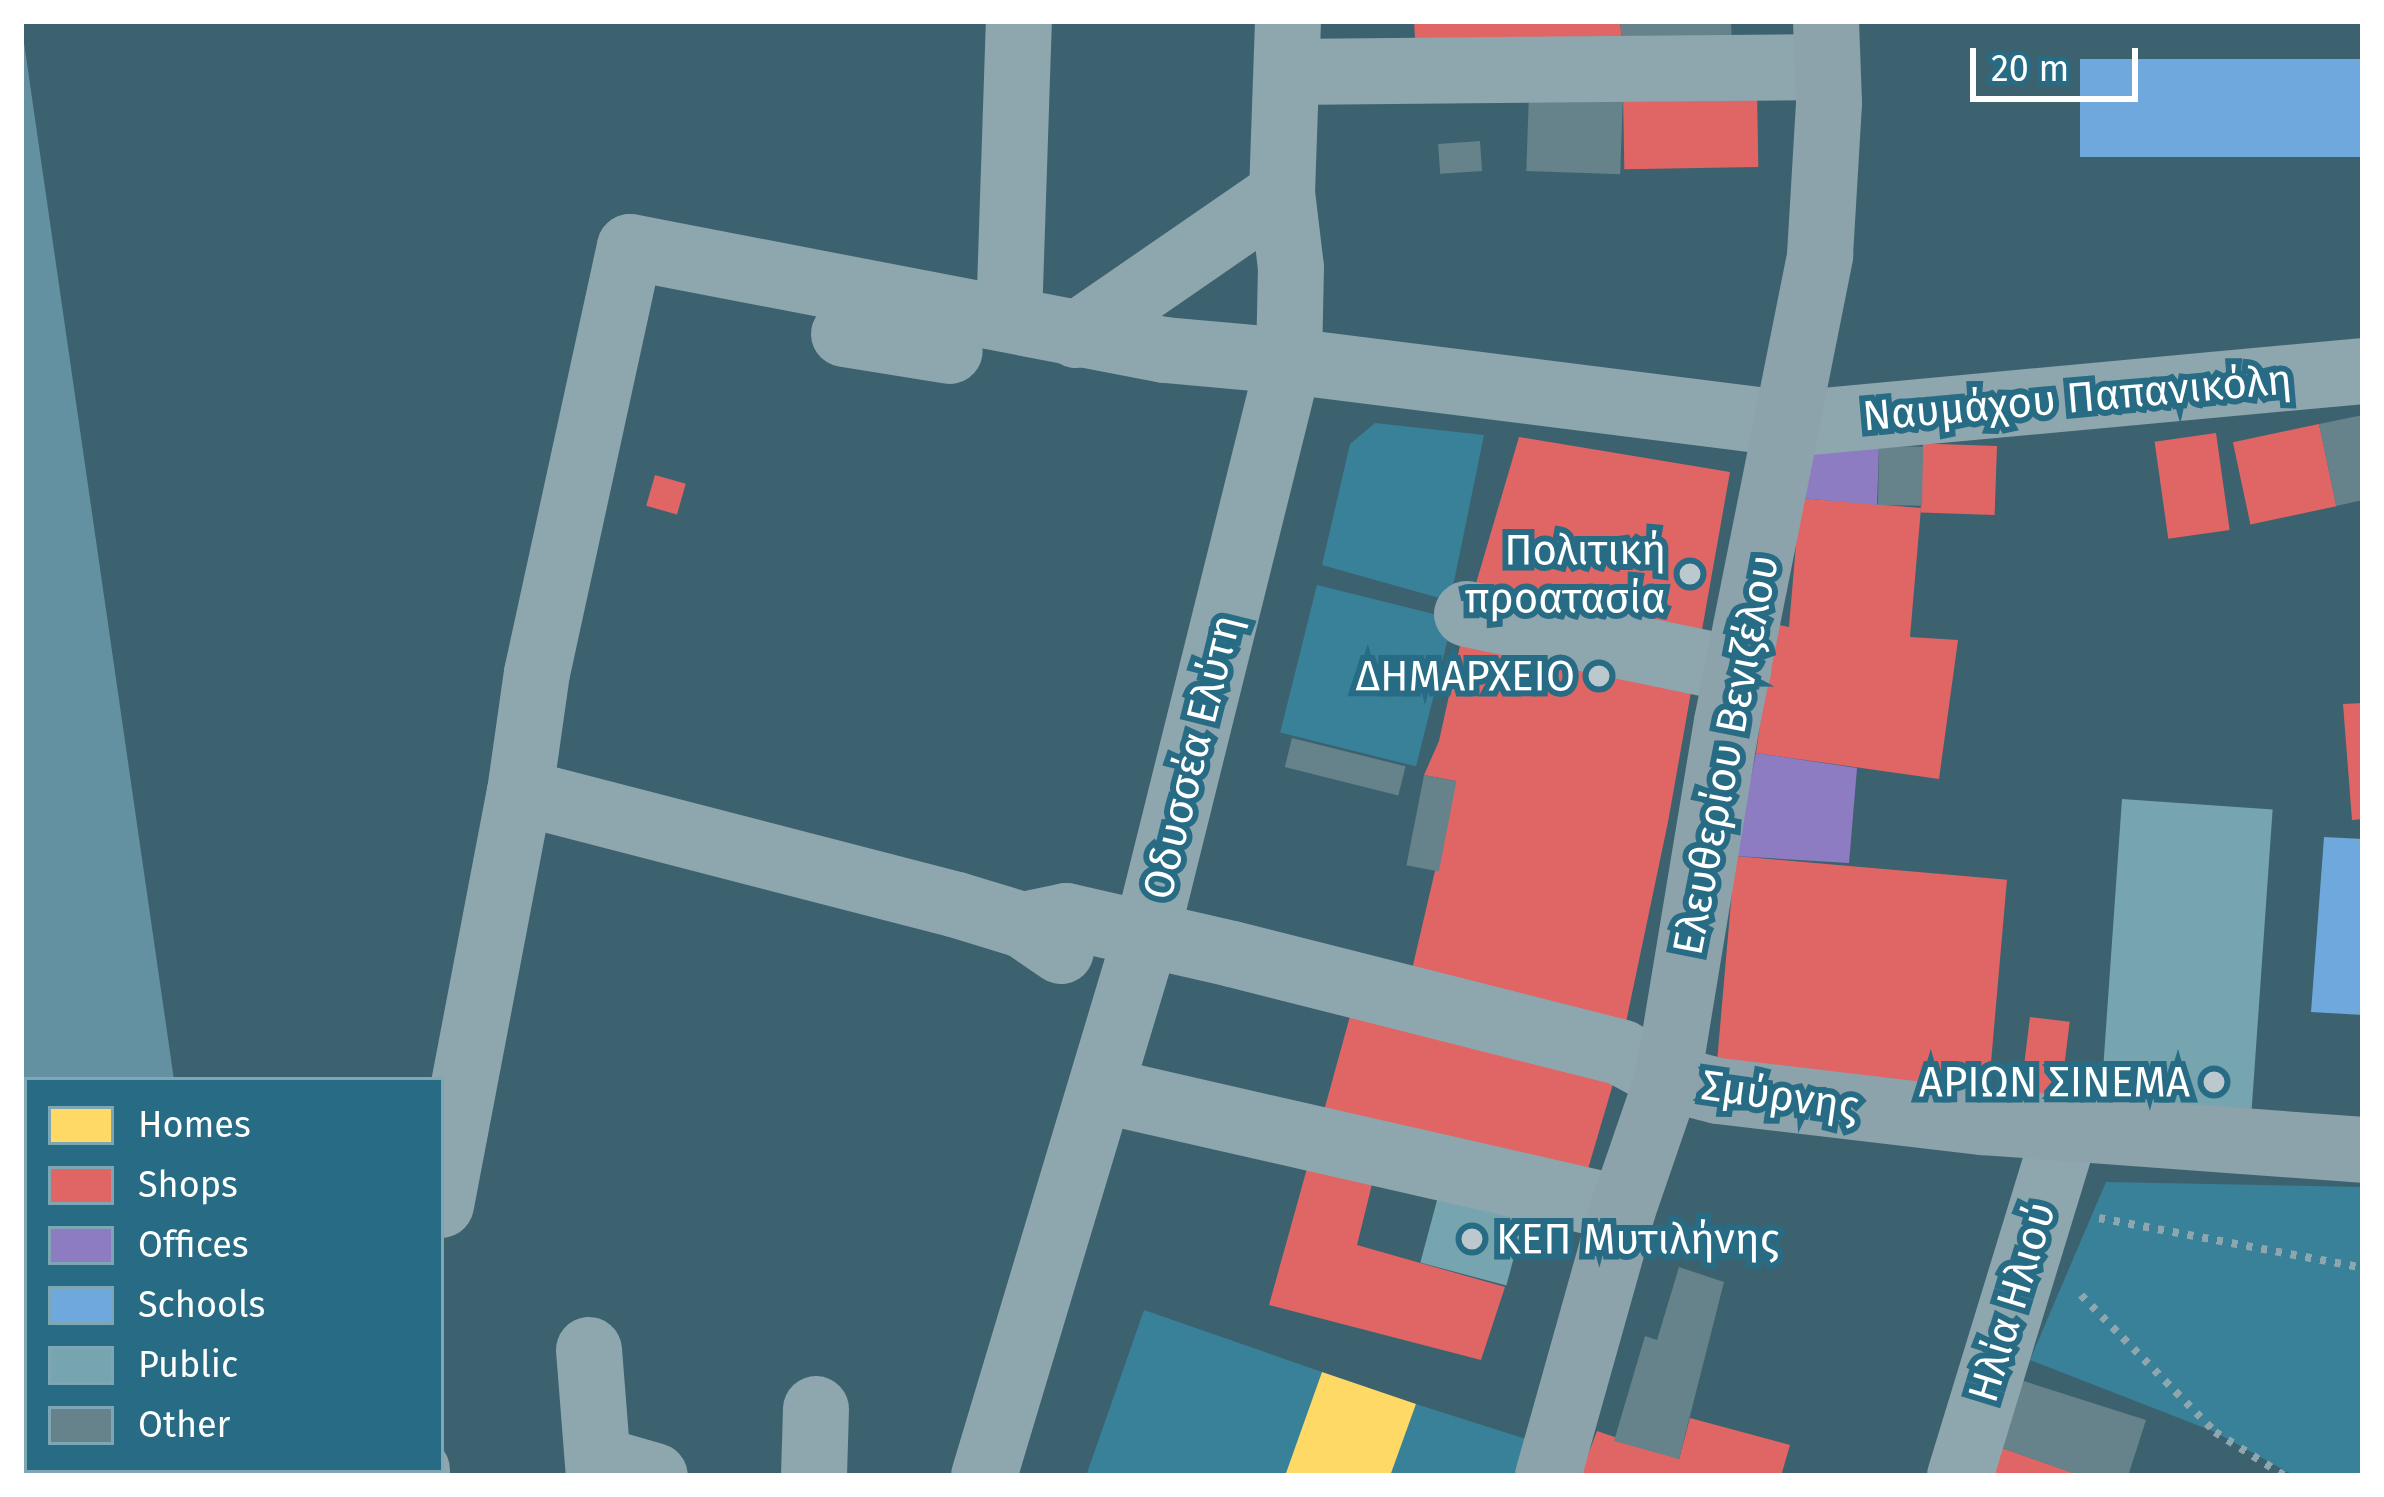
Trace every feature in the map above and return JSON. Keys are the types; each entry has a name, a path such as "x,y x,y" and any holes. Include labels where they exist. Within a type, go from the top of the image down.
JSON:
{"main road":[{"name":"Ελευθερίου Βενιζέλου","path":"1547,1476 1623,1209 1668,1078 1738,670 1820,256 1827,44"},
{"name":"Σμύρνης","path":"1668,1078 1718,1091 2066,1129 2363,1150"}],"street":[{"path":"1009,320 1019,21"},
{"path":"1287,46 1827,44"},
{"name":"Οδυσσέα Ελύτη","path":"984,1476 1141,953 1289,361 1291,268 1282,194 1287,46"},
{"path":"1076,335 1282,194"},
{"name":"Ναυμάχου Παπανικόλη","path":"520,792 537,673 630,247 1165,350 1289,361 1790,424 2363,371"},
{"path":"896,296 844,334 1135,383 1165,350"},
{"path":"1467,614 1738,670"},
{"path":"444,1189 520,792"},
{"name":"Σμύρνης","path":"520,792 1023,925 1066,916 1141,953 1622,1053 1668,1078"},
{"path":"1101,1090 1623,1209"},
{"name":"Ηλία Ηλιού","path":"1960,1476 2066,1129"},
{"path":"589,1349 617,1471"},
{"path":"814,1476 817,1409"}],"path":[{"path":"2035,1225 2363,1268"},
{"path":"2035,1225 2215,1432 2285,1476"}],"shaded area":[{"path":"21,22 174,1077 24,1077 24,1473 231,1476 21,1476"},
{"path":"1375,423 1484,435 1450,601 1322,565 1350,444"},
{"path":"1317,585 1453,619 1416,766 1280,732"},
{"path":"2106,1182 2363,1187 2363,1476 2295,1476 2215,1432 2030,1360"},
{"path":"1144,1310 1322,1372 1286,1476 1086,1476"},
{"path":"1416,1404 1539,1443 1528,1476 1389,1476"}],"building: Homes":[{"path":"1322,1372 1416,1404 1390,1476 1285,1476"}],"building: Shops":[{"path":"1414,21 1620,21 1625,71 1415,39"},
{"path":"1757,91 1758,167 1624,169 1623,93"},
{"path":"2319,424 2336,506 2250,524 2233,442"},
{"path":"2216,433 2230,530 2168,539 2155,442"},
{"path":"1519,437 1730,472 1668,822 1625,1027 1410,978 1456,781 1424,775 1439,741 1467,614"},
{"path":"1923,443 1997,446 1995,515 1921,512"},
{"path":"655,475 686,484 677,515 646,506"},
{"path":"1800,498 1921,508 1910,637 1958,640 1939,779 1756,753 1774,624 1789,627"},
{"path":"2363,703 2363,819 2352,820 2343,704"},
{"path":"1735,856 2007,880 1988,1098 1716,1074"},
{"path":"1352,1009 1620,1060 1583,1186 1322,1118"},
{"path":"2030,1017 2070,1022 2060,1097 2021,1092"},
{"path":"1311,1154 1374,1176 1357,1245 1505,1287 1481,1360 1269,1305"},
{"path":"1690,1418 1790,1445 1781,1476 1580,1476 1597,1431 1679,1459"},
{"path":"1988,1443 2079,1475 2079,1476 1976,1476"}],"building: Offices":[{"path":"1808,446 1879,446 1877,505 1800,498"},
{"path":"1756,753 1857,768 1849,863 1735,856"}],"building: Schools":[{"path":"2080,59 2363,59 2363,157 2080,157"},
{"path":"2324,837 2363,839 2363,1015 2311,1012"}],"building: Public":[{"path":"2122,799 2273,810 2252,1111 2101,1100"},
{"name":"ΚΕΠ Μυτιλήνης","path":"1439,1193 1525,1216 1506,1286 1420,1263"}],"building: Other":[{"path":"1620,21 1731,21 1732,43 1623,51"},
{"path":"1529,93 1623,96 1620,174 1526,171"},
{"path":"1480,141 1482,171 1440,174 1438,144"},
{"path":"2363,415 2363,500 2336,506 2319,424"},
{"path":"1879,446 1923,447 1922,506 1878,505"},
{"path":"1292,738 1406,766 1398,795 1285,767"},
{"path":"1424,775 1456,781 1439,872 1406,865"},
{"path":"1679,1267 1724,1282 1679,1459 1614,1441 1645,1336 1657,1340"},
{"path":"2011,1377 2146,1420 2128,1476 2081,1476 1988,1443"}],"place":[{"name":"Πολιτική προατασία","path":"1690,574"},
{"name":"ΔΗΜΑΡΧΕΙΟ","path":"1599,676"},
{"name":"ΑΡΙΩΝ ΣΙΝΕΜΑ","path":"2214,1082"},
{"name":"ΚΕΠ Μυτιλήνης","path":"1472,1239"}]}
